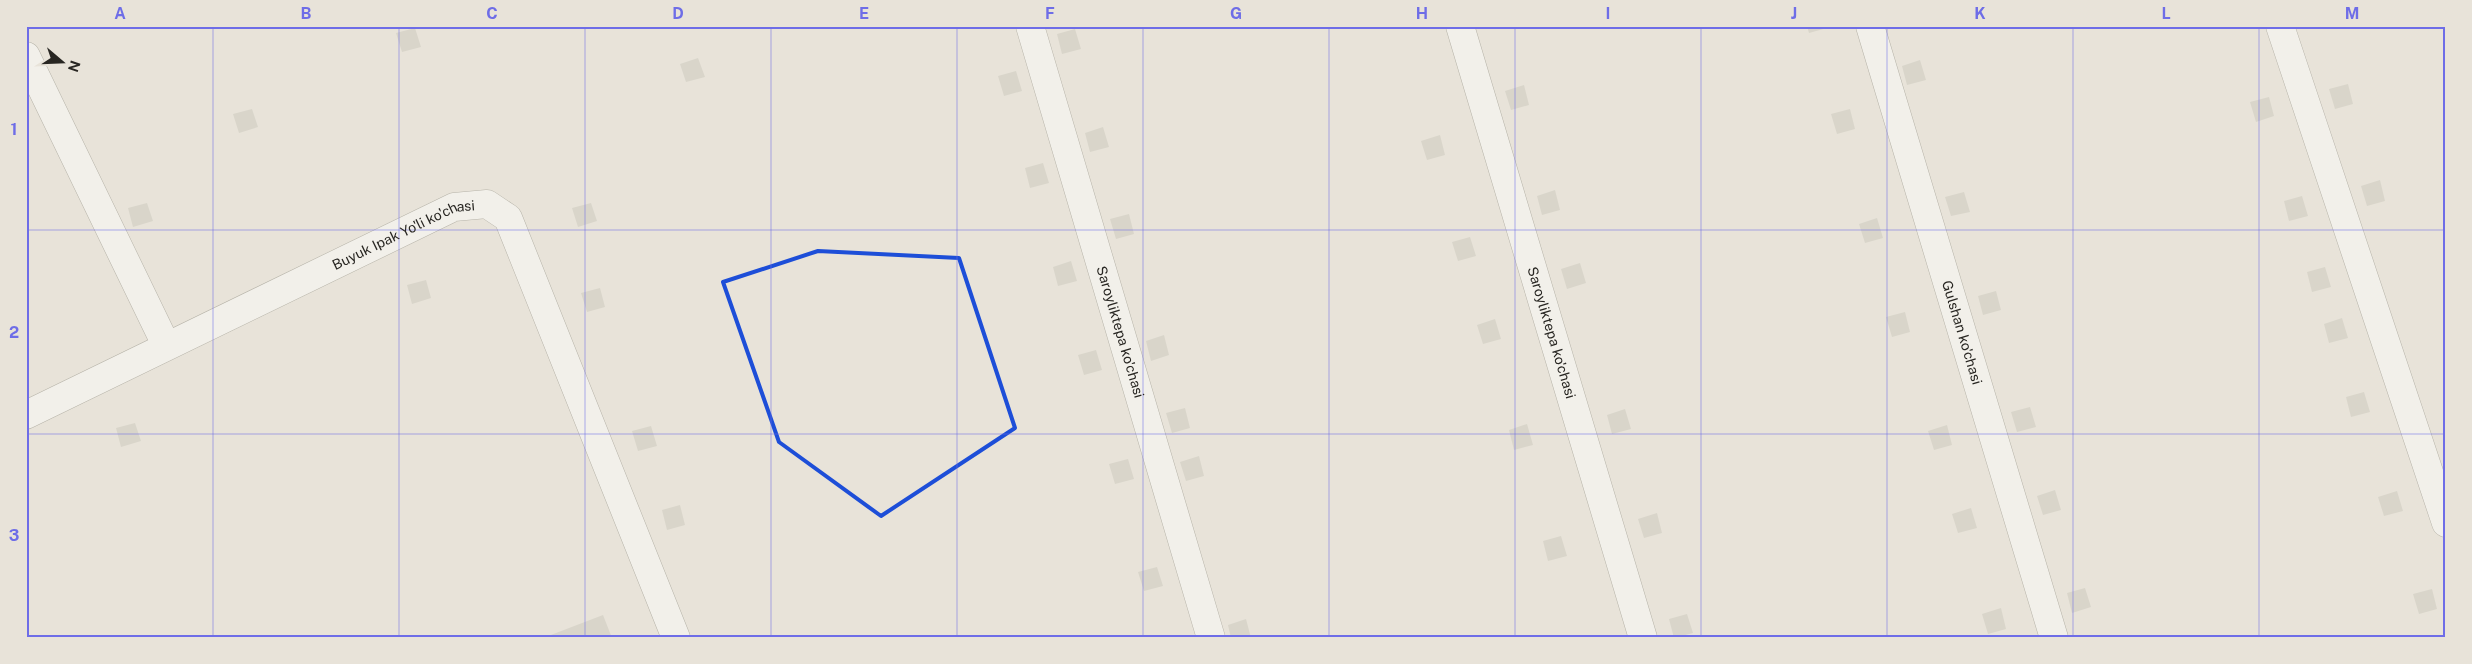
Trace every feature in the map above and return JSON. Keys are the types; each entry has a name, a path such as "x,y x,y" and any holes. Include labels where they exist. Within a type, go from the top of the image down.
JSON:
{"street":[{"name":"Saroyliktepa ko'chasi","path":"1030,26 1211,638"},
{"name":"Saroyliktepa ko'chasi","path":"1460,26 1643,638"},
{"name":"Gulshan ko'chasi","path":"1870,26 2054,638"},
{"path":"2280,26 2446,523"},
{"path":"26,56 166,345"},
{"name":"Buyuk Ipak Yo'li ko'chasi","path":"26,415 166,345 454,207 487,204 508,218 676,638"}],"highlighted area":[{"path":"818,251 959,258 1015,428 881,516 779,442 723,282"}],"building":[{"path":"1807,26 1827,26 1827,28 1809,33"},
{"path":"415,28 421,47 402,52 396,33"},
{"path":"1075,29 1081,49 1062,54 1057,34"},
{"path":"698,58 705,77 686,82 680,64"},
{"path":"1920,60 1926,80 1907,85 1902,66"},
{"path":"1016,71 1022,91 1004,96 998,76"},
{"path":"2348,84 2353,104 2335,109 2329,89"},
{"path":"1524,85 1529,105 1511,110 1505,91"},
{"path":"2269,97 2274,116 2256,122 2250,102"},
{"path":"252,109 258,127 239,133 233,114"},
{"path":"1850,109 1855,129 1837,134 1831,114"},
{"path":"1103,127 1109,147 1090,152 1085,133"},
{"path":"1440,135 1445,155 1427,160 1421,141"},
{"path":"1043,163 1049,183 1030,188 1025,168"},
{"path":"2380,180 2385,201 2367,206 2361,186"},
{"path":"1555,190 1560,210 1542,215 1537,196"},
{"path":"1964,192 1970,212 1951,216 1945,197"},
{"path":"2302,196 2308,216 2289,221 2284,201"},
{"path":"147,203 153,221 133,227 128,208"},
{"path":"591,203 597,221 578,227 572,208"},
{"path":"1129,214 1134,234 1116,239 1110,219"},
{"path":"1877,218 1883,238 1865,243 1859,224"},
{"path":"1470,237 1476,256 1458,261 1452,242"},
{"path":"1071,261 1077,281 1058,286 1053,267"},
{"path":"1580,263 1586,283 1567,289 1561,269"},
{"path":"2325,267 2331,287 2312,292 2307,272"},
{"path":"426,280 431,298 412,304 407,285"},
{"path":"600,288 605,307 587,312 581,293"},
{"path":"1996,291 2001,310 1983,315 1978,296"},
{"path":"1905,312 1910,332 1892,337 1886,317"},
{"path":"2342,318 2348,338 2329,343 2324,324"},
{"path":"1495,319 1501,339 1483,344 1477,325"},
{"path":"1164,335 1169,355 1151,361 1146,341"},
{"path":"1096,350 1102,370 1084,375 1078,355"},
{"path":"2364,392 2370,412 2351,417 2346,397"},
{"path":"2030,407 2036,427 2017,432 2011,412"},
{"path":"1185,408 1190,428 1172,433 1166,413"},
{"path":"1625,409 1631,429 1612,434 1607,415"},
{"path":"135,423 141,441 121,447 116,428"},
{"path":"1527,424 1533,445 1514,450 1509,430"},
{"path":"1947,425 1952,445 1934,450 1928,431"},
{"path":"651,426 657,446 638,451 632,431"},
{"path":"1199,456 1204,476 1186,481 1180,462"},
{"path":"1128,459 1134,479 1115,484 1109,464"},
{"path":"2055,490 2061,510 2043,515 2037,496"},
{"path":"2397,491 2403,511 2384,516 2378,497"},
{"path":"680,505 685,525 667,530 662,510"},
{"path":"1971,508 1977,528 1958,533 1952,514"},
{"path":"1657,513 1662,533 1644,538 1638,519"},
{"path":"1561,536 1567,556 1548,561 1543,541"},
{"path":"1157,567 1163,586 1144,591 1138,572"},
{"path":"2085,588 2091,607 2072,613 2067,593"},
{"path":"2432,589 2437,609 2419,614 2413,594"},
{"path":"2001,608 2006,629 1988,634 1982,614"},
{"path":"1687,614 1693,633 1674,638 1669,619"},
{"path":"603,615 612,638 543,638"},
{"path":"1246,619 1251,638 1231,638 1228,625"}]}
